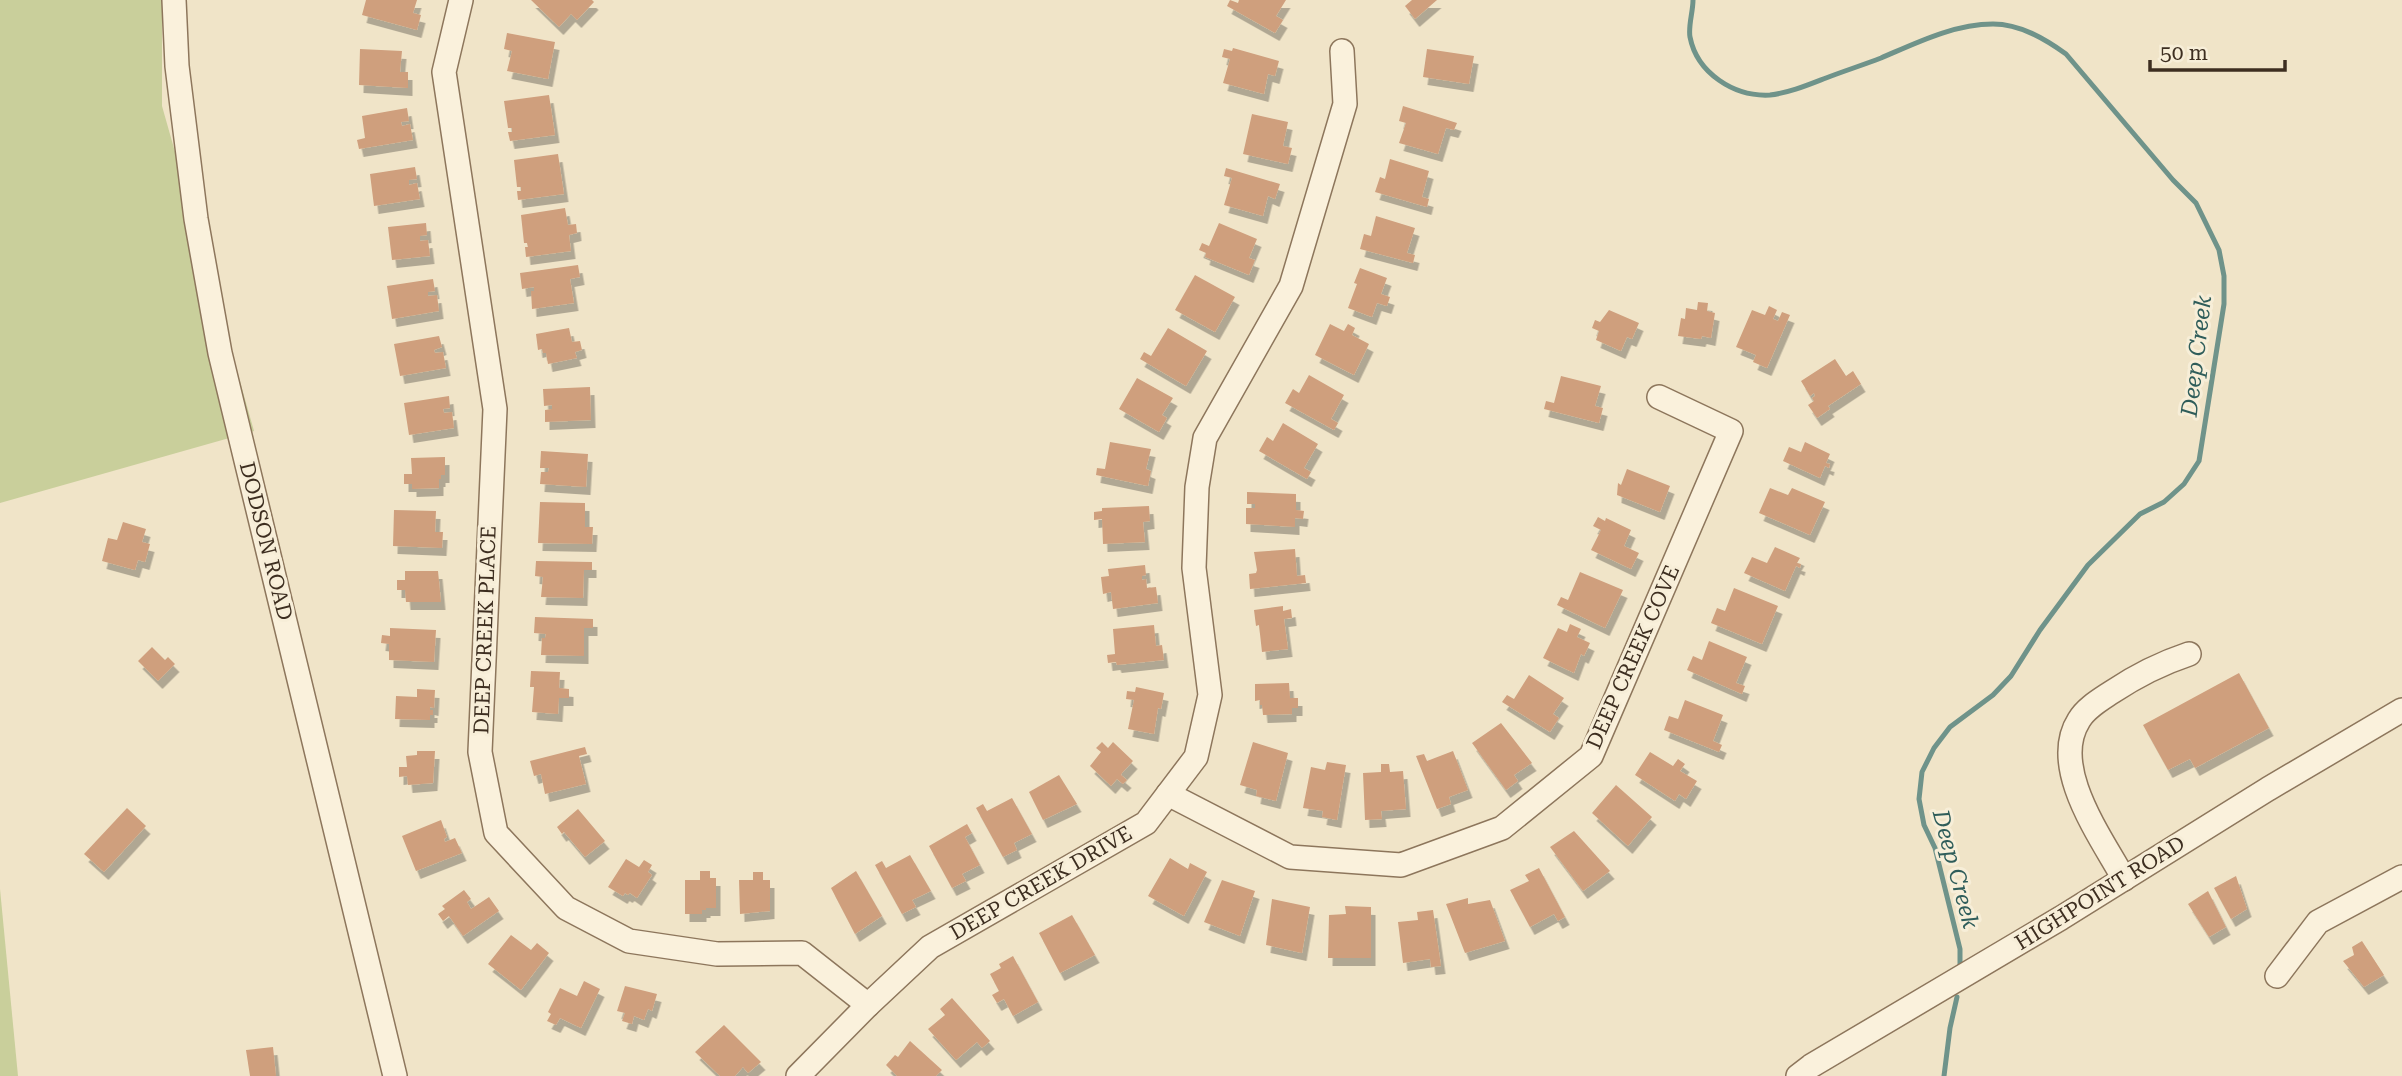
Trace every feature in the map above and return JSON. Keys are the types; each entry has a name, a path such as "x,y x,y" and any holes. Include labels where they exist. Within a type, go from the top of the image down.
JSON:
{"street":[{"name":"DODSON ROAD","path":"174,0 177,66 196,219 220,353 395,1076"},
{"name":"DEEP CREEK PLACE","path":"461,0 443,72 495,409 480,752 496,833 566,908 629,942 717,954 803,953 868,1005"},
{"name":"DEEP CREEK DRIVE","path":"798,1076 930,947 1146,823 1196,757 1210,695 1194,568 1197,487 1205,438 1291,286 1345,104 1342,51"},
{"name":"DEEP CREEK COVE","path":"1168,794 1290,857 1401,865 1502,828 1512,820 1591,756 1731,431 1659,397"},
{"path":"2124,879 2075,784 2068,758 2071,737 2080,718 2095,704 2125,684 2169,661 2189,654"},
{"name":"HIGHPOINT ROAD","path":"1798,1076 2402,710"},
{"path":"2277,976 2318,922 2402,877"}],"green space":[{"path":"0,0 162,0 162,106 254,431 0,503"},
{"path":"0,889 18,1076 0,1076"}],"building":[{"path":"366,0 417,0 413,13 421,15 417,30 362,15"},
{"path":"531,0 594,2 577,20 571,14 559,27"},
{"path":"1230,0 1238,3 1239,0 1286,0 1276,16 1283,20 1275,33 1227,6"},
{"path":"1412,0 1437,0 1415,19 1405,6"},
{"path":"507,33 555,42 548,79 507,71 512,51 504,49"},
{"path":"1233,48 1279,61 1275,76 1268,74 1264,94 1223,83 1230,59 1222,57 1224,49 1232,51"},
{"path":"360,49 402,51 400,72 408,72 408,88 359,85"},
{"path":"1427,49 1474,56 1469,84 1423,77"},
{"path":"549,95 555,135 510,141 508,132 512,132 512,128 508,128 504,101"},
{"path":"1403,106 1457,123 1454,130 1446,128 1438,154 1399,143 1406,123 1399,121"},
{"path":"407,108 409,121 401,122 402,126 410,124 413,140 359,149 357,140 365,138 362,116"},
{"path":"1252,114 1288,122 1283,146 1292,148 1288,164 1243,154"},
{"path":"558,154 564,194 518,200 517,191 521,191 521,187 517,187 514,160"},
{"path":"1390,159 1429,171 1422,197 1429,199 1427,207 1375,192 1380,177 1385,179"},
{"path":"415,167 417,179 409,180 409,185 417,183 420,199 374,206 370,174"},
{"path":"1226,168 1280,184 1275,199 1268,196 1263,216 1224,205 1232,178 1224,176"},
{"path":"565,208 568,225 576,224 577,233 569,235 571,251 526,257 525,247 528,247 527,243 524,243 521,215"},
{"path":"1376,216 1415,228 1407,253 1415,255 1413,263 1360,249 1364,234 1371,236"},
{"path":"426,223 427,235 420,236 420,241 428,240 430,256 392,260 388,227"},
{"path":"1219,223 1257,239 1249,258 1255,260 1249,275 1205,257 1206,253 1199,250 1202,243 1209,246"},
{"path":"578,265 580,277 570,279 574,303 532,309 531,291 534,291 534,287 522,289 520,273"},
{"path":"1360,268 1387,278 1381,294 1390,297 1387,306 1377,303 1372,317 1348,308"},
{"path":"1195,275 1235,297 1215,332 1175,310"},
{"path":"433,279 435,291 428,292 428,296 437,295 439,311 392,319 387,286"},
{"path":"1698,302 1708,303 1707,311 1715,313 1711,338 1678,336 1686,308 1697,310"},
{"path":"1769,306 1777,310 1773,319 1778,321 1782,312 1790,315 1767,368 1753,362 1756,355 1736,347 1752,310 1765,315"},
{"path":"1609,310 1639,323 1632,339 1627,337 1621,351 1596,340 1599,331 1592,328 1595,320 1600,322"},
{"path":"1330,324 1344,331 1348,324 1355,328 1352,335 1369,344 1354,375 1315,355"},
{"path":"569,328 572,342 580,341 582,350 575,352 577,358 548,364 546,353 543,353 542,349 538,350 536,334"},
{"path":"1168,328 1207,351 1186,386 1140,359 1144,352 1151,356"},
{"path":"439,336 442,347 434,350 435,353 443,352 446,368 400,376 394,344"},
{"path":"1835,359 1846,376 1853,371 1861,384 1828,406 1830,409 1817,418 1808,405 1814,401 1814,393 1810,396 1801,381"},
{"path":"1309,375 1344,395 1331,419 1338,423 1334,430 1285,403 1293,389 1299,393"},
{"path":"1561,376 1601,386 1595,406 1603,408 1599,423 1544,409 1546,401 1554,403"},
{"path":"1137,378 1173,398 1162,415 1167,418 1159,432 1119,409"},
{"path":"590,387 591,420 545,422 545,410 552,409 552,405 544,406 543,389"},
{"path":"449,396 450,408 443,409 444,413 452,412 454,428 409,435 404,403"},
{"path":"1283,423 1318,444 1304,468 1311,472 1307,479 1259,451 1267,437 1273,441"},
{"path":"1110,442 1151,449 1146,469 1151,471 1148,486 1096,475 1097,468 1105,469"},
{"path":"1805,442 1830,454 1826,463 1830,464 1829,468 1825,466 1820,478 1783,461 1789,447 1801,452"},
{"path":"541,451 588,454 586,487 540,484 541,472 548,472 549,468 540,468"},
{"path":"445,457 445,475 441,475 439,479 439,488 412,489 412,484 404,484 404,474 412,474 411,458"},
{"path":"1627,469 1670,486 1660,512 1617,495 1618,483 1621,485"},
{"path":"1770,488 1788,495 1792,488 1825,502 1810,535 1759,513"},
{"path":"1247,492 1296,494 1296,510 1304,511 1303,519 1295,518 1295,527 1246,524 1246,508 1255,508 1255,504 1247,504"},
{"path":"540,502 585,503 585,527 593,527 592,544 538,543"},
{"path":"1149,506 1150,521 1143,522 1145,542 1103,544 1102,519 1094,520 1094,512 1102,511 1102,508"},
{"path":"394,510 436,511 435,532 443,532 442,548 393,546"},
{"path":"1598,517 1631,530 1624,546 1639,553 1631,569 1591,550 1601,530 1593,526"},
{"path":"123,522 146,529 142,542 150,544 145,562 138,560 135,570 102,561 108,538 117,540"},
{"path":"1775,547 1800,558 1797,563 1801,564 1800,568 1796,566 1785,591 1744,573 1752,557 1767,563"},
{"path":"1295,549 1297,576 1305,575 1306,583 1250,589 1249,574 1256,573 1257,570 1254,552"},
{"path":"536,561 592,562 592,570 584,570 583,598 541,597 543,577 535,576"},
{"path":"1145,565 1146,575 1142,576 1142,580 1146,579 1147,588 1156,587 1158,603 1113,609 1111,592 1103,594 1101,577 1109,576 1108,569"},
{"path":"405,571 438,571 441,602 406,602 405,590 397,590 397,580 405,580"},
{"path":"1580,572 1623,590 1605,628 1557,605 1561,597 1568,600"},
{"path":"1734,588 1778,606 1762,644 1711,623 1717,608 1725,611"},
{"path":"1283,606 1283,611 1291,609 1292,618 1284,619 1288,649 1262,652 1259,625 1256,626 1254,610"},
{"path":"535,617 593,619 593,628 584,628 584,656 541,655 542,638 545,638 546,634 534,633"},
{"path":"1570,624 1581,629 1577,637 1590,643 1584,656 1581,654 1574,673 1543,658 1558,628 1567,632"},
{"path":"1154,625 1156,646 1162,645 1164,660 1117,665 1116,662 1108,663 1107,655 1115,654 1113,629"},
{"path":"390,628 436,630 434,662 389,660 389,644 381,643 382,635 390,636"},
{"path":"1709,641 1747,657 1736,683 1745,686 1742,694 1687,670 1693,656 1702,660"},
{"path":"152,647 165,660 168,657 175,664 158,681 138,661"},
{"path":"531,671 560,672 559,688 569,689 569,698 559,698 558,714 532,712 534,687 530,687"},
{"path":"2239,673 2269,728 2195,768 2190,759 2168,770 2143,725"},
{"path":"1529,675 1564,698 1553,714 1559,718 1550,732 1502,702 1507,695 1514,699"},
{"path":"1289,683 1290,698 1298,698 1298,708 1292,708 1292,714 1263,715 1260,700 1255,701 1255,684"},
{"path":"1136,687 1164,693 1161,709 1158,708 1154,734 1128,729 1134,700 1126,699 1127,691 1135,692"},
{"path":"417,689 435,690 434,708 430,707 433,715 430,715 430,720 395,719 396,696 417,697"},
{"path":"1685,700 1723,715 1713,741 1722,745 1719,752 1664,730 1669,716 1678,719"},
{"path":"1501,723 1532,763 1514,775 1518,781 1506,790 1472,743"},
{"path":"1102,742 1108,748 1113,742 1133,761 1121,775 1127,780 1123,784 1117,779 1111,786 1090,766 1101,752 1096,748"},
{"path":"1253,742 1288,753 1276,801 1256,796 1257,790 1240,785"},
{"path":"585,747 587,754 579,756 586,784 545,794 541,774 534,776 530,761"},
{"path":"417,751 435,751 433,783 408,785 407,776 399,777 399,767 407,767 406,756 417,755"},
{"path":"1453,751 1468,790 1449,797 1451,804 1437,809 1416,756 1424,754 1427,761"},
{"path":"1650,752 1673,766 1678,759 1685,764 1680,771 1697,781 1686,799 1679,794 1675,801 1635,775"},
{"path":"1327,762 1346,765 1337,820 1322,817 1323,811 1303,808 1311,767 1325,770"},
{"path":"1381,764 1389,764 1390,772 1403,771 1406,809 1381,811 1382,819 1365,820 1363,773 1381,772"},
{"path":"1059,775 1077,804 1043,820 1029,792"},
{"path":"1616,785 1652,817 1628,846 1592,813"},
{"path":"1012,798 1032,834 1014,843 1017,850 1003,857 976,808 983,804 987,811"},
{"path":"127,808 146,826 104,872 84,854"},
{"path":"578,809 605,841 585,857 557,827"},
{"path":"441,820 447,837 445,842 455,838 462,853 416,871 402,836"},
{"path":"967,824 972,833 965,837 980,865 962,874 966,881 952,888 929,846"},
{"path":"1574,831 1610,871 1583,891 1550,847"},
{"path":"910,855 931,891 912,900 916,907 902,914 875,865 882,861 886,868"},
{"path":"1170,858 1188,869 1190,863 1207,872 1184,916 1148,896"},
{"path":"626,859 639,867 644,860 652,865 648,872 652,875 637,898 630,893 623,896 608,887"},
{"path":"1539,868 1565,917 1558,921 1554,914 1530,927 1510,890 1529,881 1525,875"},
{"path":"700,871 710,871 710,878 716,878 716,908 706,908 702,910 702,914 685,914 685,880 700,880"},
{"path":"856,871 882,916 855,934 831,888"},
{"path":"753,872 763,872 763,880 770,880 770,911 740,914 739,880 753,880"},
{"path":"2236,876 2247,909 2231,919 2214,888"},
{"path":"1222,880 1255,891 1240,936 1204,922"},
{"path":"464,890 471,899 467,902 471,909 489,897 499,911 463,936 449,916 443,921 438,914 445,909 442,906"},
{"path":"2208,891 2226,927 2209,937 2188,904"},
{"path":"1468,898 1468,904 1490,900 1505,941 1465,953 1446,904"},
{"path":"1272,899 1310,907 1302,953 1266,945"},
{"path":"1345,906 1371,907 1371,958 1328,958 1329,915 1346,914"},
{"path":"1433,910 1441,966 1431,967 1430,959 1403,963 1398,922 1418,920 1417,912"},
{"path":"1072,915 1095,955 1060,973 1039,933"},
{"path":"511,935 531,950 537,943 549,953 521,990 488,964"},
{"path":"2362,941 2384,975 2364,987 2343,961 2354,955 2352,947"},
{"path":"1013,956 1038,1002 1013,1016 1004,999 997,1003 992,995 999,991 990,974 1001,968 999,964"},
{"path":"584,981 600,989 581,1028 560,1018 556,1025 547,1021 551,1014 548,1012 560,988 577,996"},
{"path":"625,986 657,994 652,1011 648,1009 644,1020 634,1016 632,1024 622,1021 625,1013 617,1011"},
{"path":"952,998 990,1041 982,1048 977,1042 956,1060 928,1029 945,1015 940,1009"},
{"path":"724,1025 761,1062 748,1073 743,1067 735,1076 720,1076 695,1052"},
{"path":"910,1041 942,1070 936,1076 897,1076 886,1065 895,1055 898,1057"},
{"path":"273,1047 276,1076 250,1076 246,1050"}],"waterway":[{"name":"Deep Creek","path":"1693,0 1690,37 1700,62 1709,72 1731,87 1757,95 1777,94 1798,88 1936,35 1964,27 1993,24 2032,33 2066,54 2173,180 2196,203 2219,250 2224,276 2224,304 2199,461 2184,484 2164,502 2140,514 2088,565 2040,630 2011,676 1993,695 1950,727 1934,748 1922,772 1919,799 1924,825 1935,848 1960,949 1960,969"},
{"name":"Deep Creek","path":"1944,1076 1957,997"}]}
